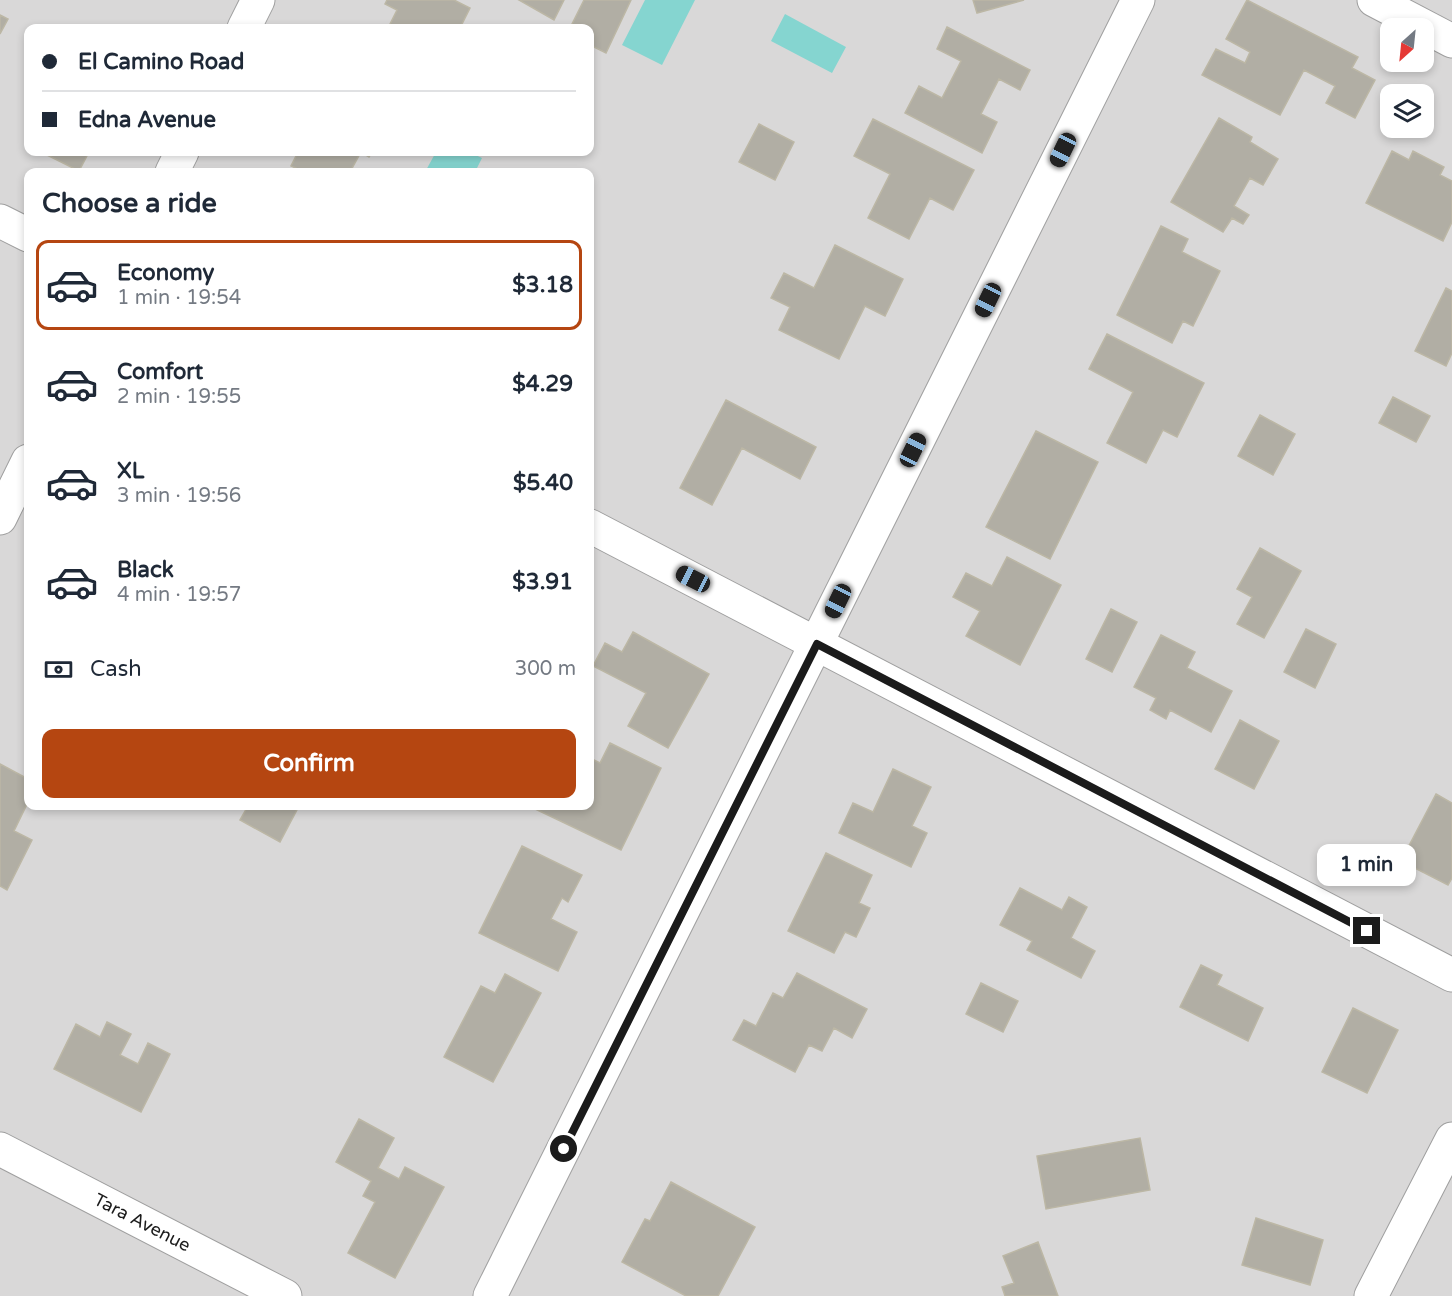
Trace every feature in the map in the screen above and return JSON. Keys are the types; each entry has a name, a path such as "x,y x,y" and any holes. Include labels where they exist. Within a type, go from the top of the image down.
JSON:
{"street":[{"path":"246,24 258,0"},
{"path":"490,1296 1138,0"},
{"path":"1374,0 1452,41"},
{"path":"0,221 24,234"},
{"path":"0,518 24,468"},
{"path":"594,527 1452,975"},
{"path":"1371,1296 1452,1139"},
{"name":"Tara Avenue","path":"0,1149 285,1296"}],"shaded area":[{"path":"0,0 1452,0 1452,1296 0,1296"},
{"path":"645,0 695,0 662,65 622,45"},
{"path":"785,14 846,47 832,73 771,41"},
{"path":"434,156 478,156 482,158 477,168 427,168"}],"building":[{"path":"387,0 454,0 470,8 462,24 390,24 397,10 385,4"},
{"path":"519,0 564,0 554,20"},
{"path":"584,0 631,0 606,53 594,47 594,24 572,24"},
{"path":"973,0 1024,0 977,13"},
{"path":"1247,0 1358,57 1352,68 1375,80 1355,118 1326,103 1335,86 1304,70 1280,115 1202,75 1216,49 1245,63 1250,52 1226,39"},
{"path":"0,15 8,19 0,34"},
{"path":"947,27 1030,70 1020,90 999,79 981,114 997,122 982,153 905,113 919,86 942,98 961,61 937,49"},
{"path":"1219,118 1252,137 1250,142 1278,159 1263,185 1250,178 1234,206 1249,215 1243,224 1232,218 1223,232 1171,202"},
{"path":"873,119 974,170 953,210 930,198 909,239 868,218 890,174 854,156"},
{"path":"759,124 794,142 775,180 739,162"},
{"path":"1392,151 1409,160 1413,151 1444,167 1440,175 1452,181 1452,222 1443,241 1366,203"},
{"path":"49,156 87,156 81,168 73,168"},
{"path":"296,156 359,156 352,168 295,168 291,166"},
{"path":"1161,226 1188,239 1182,252 1220,271 1193,326 1183,321 1172,343 1117,315"},
{"path":"835,245 903,279 885,316 865,306 839,359 779,330 790,307 771,298 784,273 814,288"},
{"path":"1446,288 1452,291 1452,353 1446,366 1415,351"},
{"path":"1107,334 1204,383 1177,437 1163,430 1146,463 1107,443 1133,392 1089,369"},
{"path":"1393,397 1430,416 1416,442 1379,423"},
{"path":"726,400 816,447 800,479 742,448 712,505 680,488"},
{"path":"1260,415 1295,434 1273,475 1238,456"},
{"path":"1036,431 1098,462 1050,559 986,527"},
{"path":"1260,548 1301,571 1264,638 1237,624 1252,597 1237,589"},
{"path":"1007,557 1061,585 1020,665 966,636 980,611 953,597 966,573 992,586"},
{"path":"1111,609 1137,622 1112,672 1086,659"},
{"path":"1306,629 1336,644 1315,688 1284,672"},
{"path":"633,632 709,674 668,748 628,726 646,693 594,667 605,643 622,652"},
{"path":"1161,635 1195,652 1187,668 1232,691 1211,732 1170,710 1166,719 1150,710 1156,698 1134,687"},
{"path":"1240,720 1279,741 1254,789 1215,769"},
{"path":"610,743 661,768 621,850 537,810 594,810 594,760 600,763"},
{"path":"0,764 24,777 24,810 14,831 32,840 7,890 0,886"},
{"path":"893,769 931,787 912,826 927,833 911,867 839,833 853,803 873,812"},
{"path":"1436,794 1452,803 1452,878 1448,885 1401,861"},
{"path":"246,810 297,810 280,842 240,820"},
{"path":"522,846 582,875 568,902 562,898 551,919 577,932 558,971 479,933"},
{"path":"826,853 872,875 859,903 870,908 856,937 845,932 834,953 788,931"},
{"path":"1020,888 1062,910 1069,897 1087,907 1071,938 1095,951 1081,978 1027,950 1032,941 1000,925"},
{"path":"1201,965 1222,975 1217,985 1263,1008 1248,1041 1180,1007"},
{"path":"797,973 867,1009 852,1038 834,1028 822,1051 809,1045 795,1072 733,1040 744,1020 756,1026 773,993 783,998"},
{"path":"505,974 541,993 493,1082 444,1057 481,986 495,993"},
{"path":"981,983 1018,1001 1003,1032 966,1014"},
{"path":"1353,1008 1398,1030 1367,1093 1322,1072"},
{"path":"107,1022 131,1034 120,1055 138,1064 148,1043 170,1054 141,1112 54,1069 76,1024 100,1037"},
{"path":"359,1119 394,1138 378,1168 399,1179 405,1167 444,1187 395,1278 348,1253 375,1202 363,1196 371,1181 336,1162"},
{"path":"1140,1138 1150,1190 1046,1209 1037,1156"},
{"path":"671,1182 755,1227 718,1296 686,1296 622,1262 645,1219 650,1221"},
{"path":"1256,1218 1323,1240 1310,1285 1242,1265"},
{"path":"1038,1242 1058,1296 1005,1296 1002,1287 1014,1283 1003,1256"}],"route":[{"path":"564,1149 817,644 1367,931"}]}
